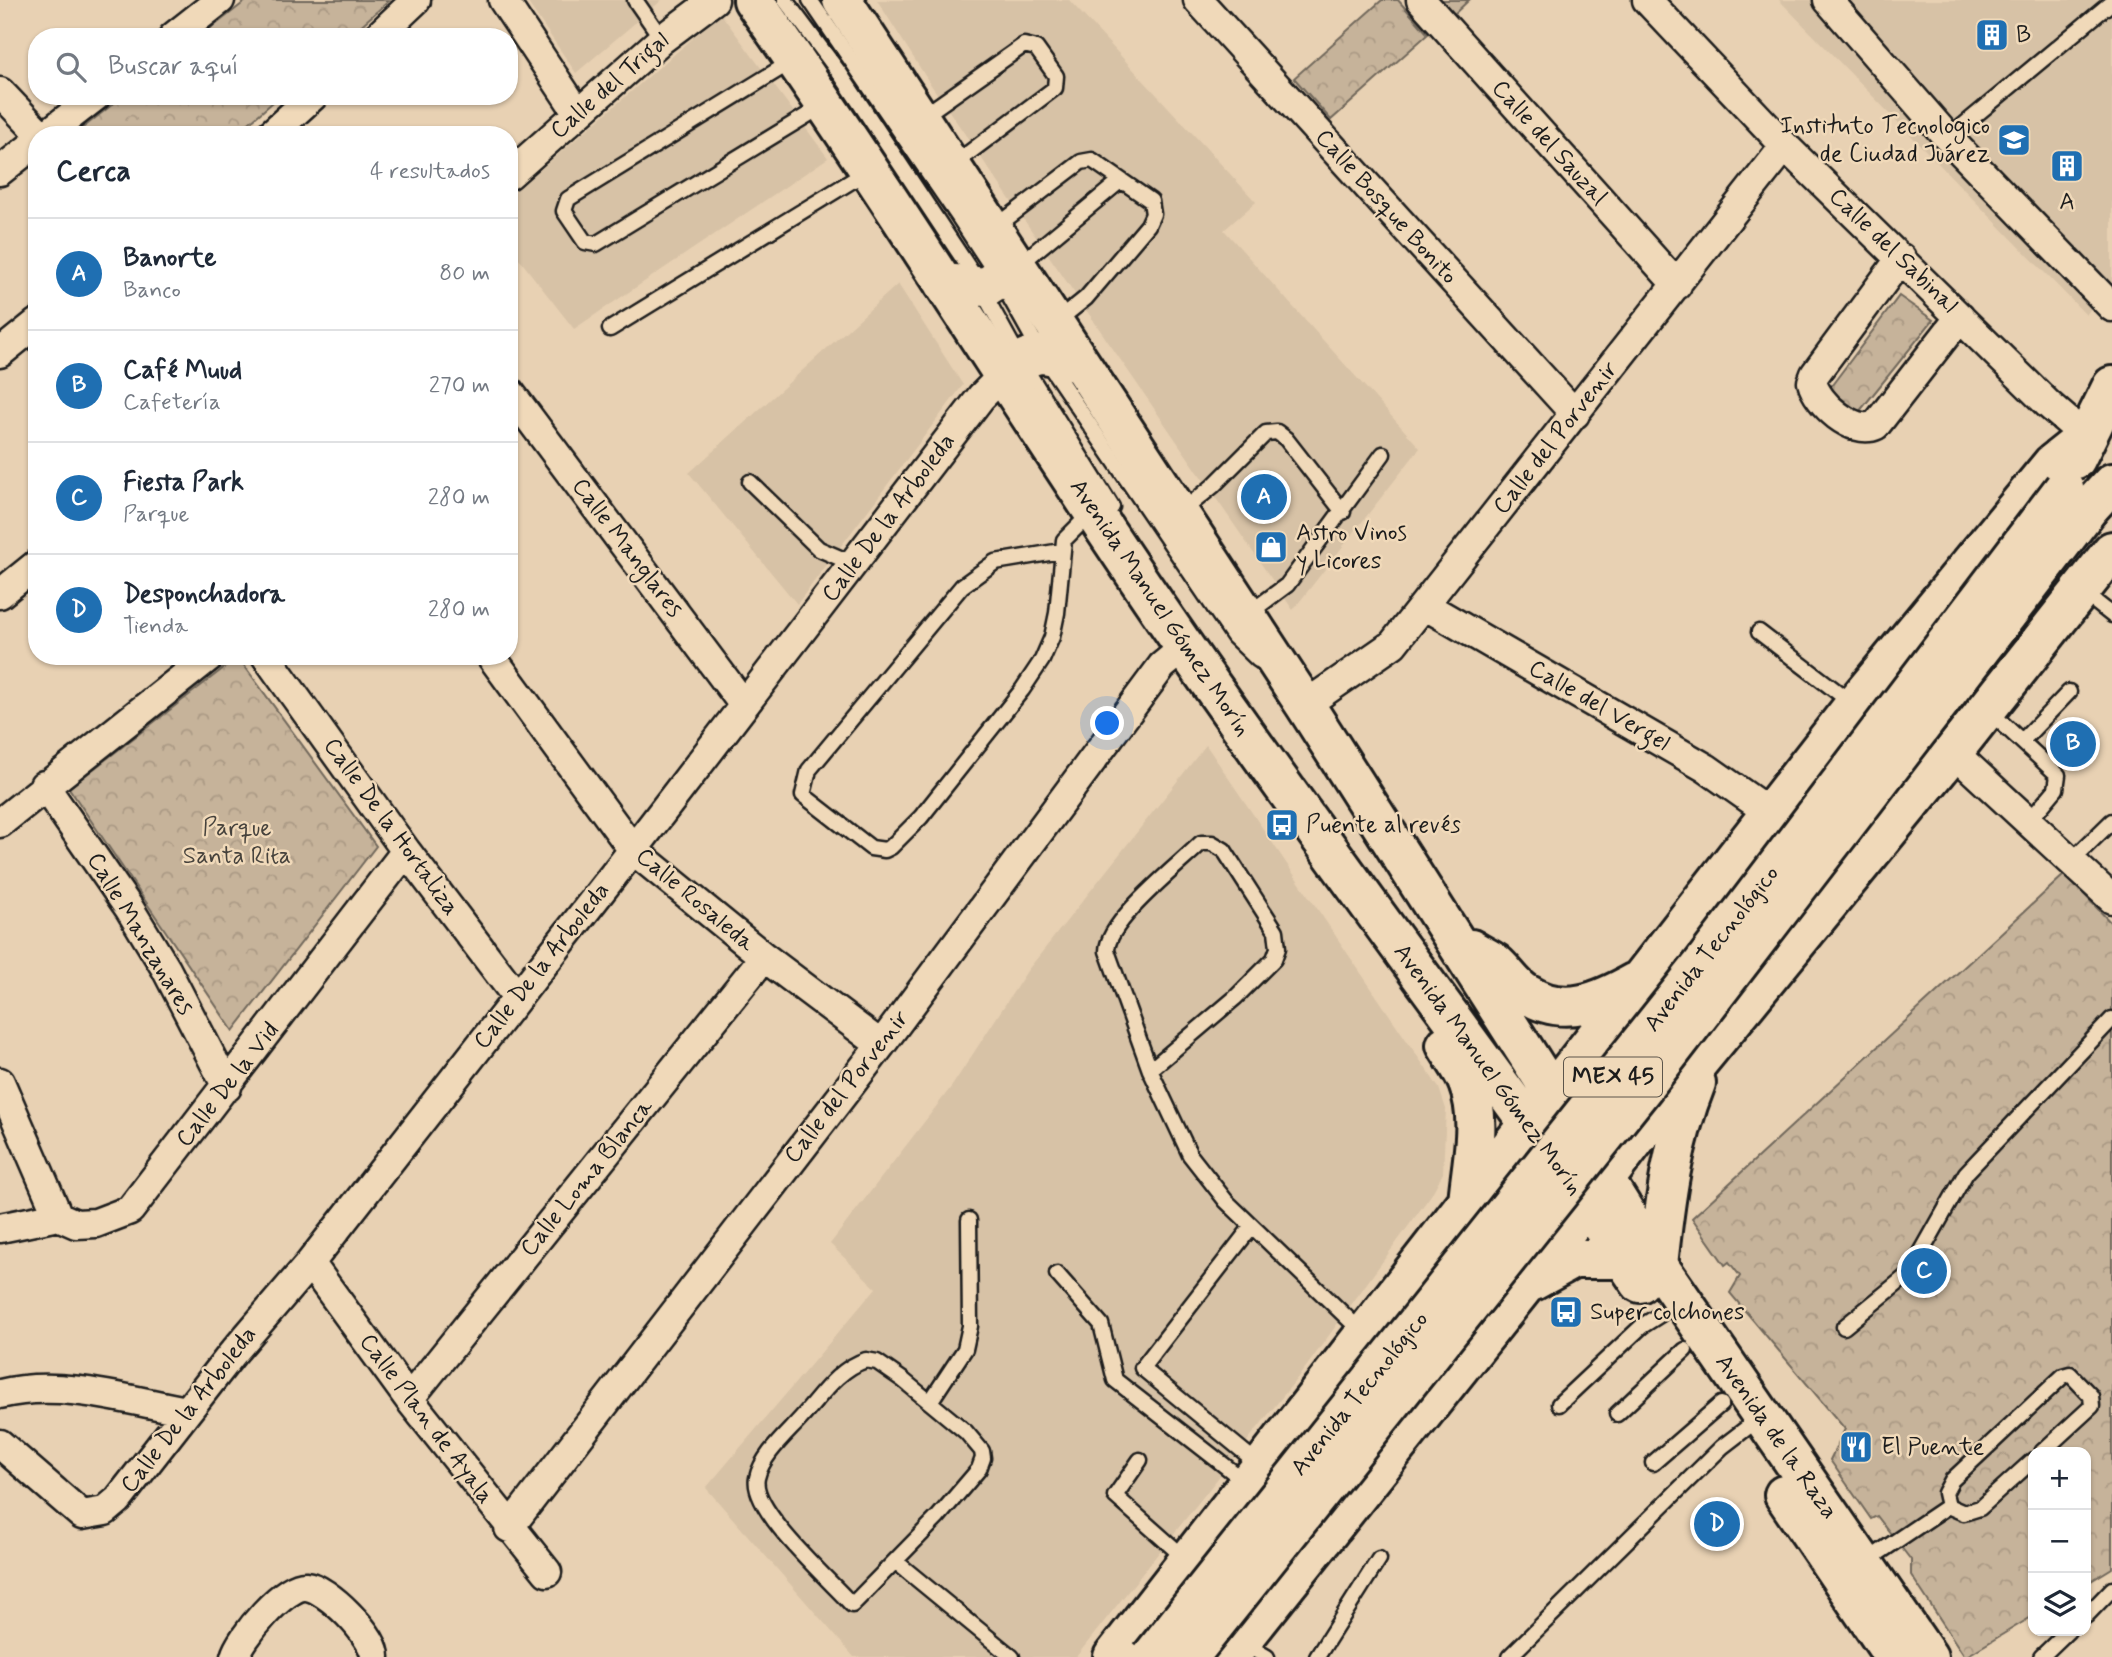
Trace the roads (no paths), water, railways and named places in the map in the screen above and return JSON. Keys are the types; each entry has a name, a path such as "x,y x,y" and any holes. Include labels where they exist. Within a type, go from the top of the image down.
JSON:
{"main road":[{"name":"Avenida Manuel Gómez Morín","path":"753,0 869,170 984,279 1030,353 1108,518 1185,647 1435,1000 1586,1204"},
{"name":"Avenida Manuel Gómez Morín","path":"842,0 991,231 984,279 1030,353 1079,364 1247,615 1454,940 1561,1082"},
{"name":"Avenida Tecnológico","path":"1189,1657 1647,1083 2088,493 2087,436 2112,386"},
{"path":"1113,1657 1854,705 2052,464 2087,436"},
{"name":"Avenida Tecnológico","path":"1151,1657 1701,966 2088,493"},
{"path":"1245,1652 1638,1136 1708,1055 2112,551"},
{"path":"1454,940 1495,963 1525,993 1545,1003 1567,1006 1600,1001 1640,979"},
{"path":"1435,1000 1440,1034 1468,1084 1475,1118 1476,1142 1468,1203"},
{"path":"1523,1288 1573,1259 1641,1262 1667,1186 1680,1124 1708,1055"},
{"path":"1561,1082 1584,1122 1603,1132 1638,1136"},
{"path":"1561,1082 1586,1204"},
{"path":"1496,1166 1521,1168 1538,1174 1555,1193 1586,1204"},
{"name":"Avenida de la Raza","path":"1586,1204 1641,1262 1741,1417 1852,1571 1928,1657"},
{"name":"Avenida de la Raza","path":"1641,1262 1661,1314 1685,1350 1741,1417"},
{"name":"Avenida de la Raza","path":"1852,1571 1894,1657"}],"street":[{"path":"184,28 220,0"},
{"path":"386,28 416,0"},
{"path":"503,0 578,113"},
{"name":"Calle del Trigal","path":"518,167 662,39 715,0"},
{"name":"Calle Bosque Bonito","path":"1198,0 1575,414"},
{"name":"Calle del Sauzal","path":"1421,0 1677,285"},
{"name":"Calle del Sabinal","path":"1647,0 1785,146 2048,404 2087,436"},
{"path":"1828,0 1948,138 2112,306"},
{"path":"0,92 35,126"},
{"path":"56,126 84,105"},
{"path":"280,126 303,105"},
{"name":"Calle del Porvenir","path":"1305,705 1393,644 1785,146"},
{"path":"0,171 28,149"},
{"path":"1901,258 1815,374 1812,382 1819,400 1855,426 1864,429 1876,425 1960,317"},
{"path":"0,353 28,330"},
{"name":"Calle De la Arboleda","path":"0,1444 82,1515 105,1511 118,1500 187,1411 310,1262 633,850 981,397 1030,353"},
{"name":"Calle Manglares","path":"518,403 744,705"},
{"path":"0,594 28,571"},
{"name":"Calle del Vergel","path":"1424,605 1706,768 1770,813"},
{"name":"Calle del Porvenir","path":"509,1528 881,1045 1162,666 1185,647"},
{"path":"0,823 44,785 198,665"},
{"name":"Calle De la Hortaliza","path":"272,665 406,851 517,997"},
{"name":"Calle Rosaleda","path":"498,665 633,850 764,957 881,1045"},
{"path":"1953,752 2030,820 2112,899"},
{"name":"Calle Manzanares","path":"44,785 115,886 160,959 227,1087"},
{"name":"Calle De la Vid","path":"0,1228 58,1216 76,1223 96,1223 130,1210 406,851"},
{"name":"Calle Loma Blanca","path":"409,1399 764,957"},
{"path":"0,1082 58,1216"},
{"name":"Calle Plan de Ayala","path":"310,1262 409,1399 509,1528 547,1572"},
{"name":"Calle De la Arboleda","path":"0,1394 35,1387 187,1411"},
{"path":"235,1657 240,1645 282,1595 301,1586 317,1589 365,1630 375,1649 375,1657"}],"lane":[{"path":"635,0 662,39"},
{"path":"785,0 841,75 973,274 984,279"},
{"path":"810,0 984,279"},
{"path":"1948,138 2112,2"},
{"path":"919,120 1024,45 1036,48 1056,76 1055,88 950,167"},
{"path":"795,60 568,199 564,211 585,243 596,244 825,104"},
{"path":"991,231 1081,162 1092,160 1151,201 1153,214 1148,225 1086,298 1030,353 1234,638 1305,705"},
{"path":"610,329 869,170"},
{"path":"984,279 1121,181"},
{"path":"2087,436 2112,408"},
{"path":"1180,513 1213,486 1266,433 1277,432 1343,512"},
{"path":"1247,615 1287,585 1383,454"},
{"path":"2088,493 2112,472"},
{"path":"750,482 819,549 854,564"},
{"path":"1062,551 995,562 962,586 809,771 803,795 871,848 885,850 898,841 921,817 1022,690 1042,660 1057,613 1062,551 1070,531 1108,518"},
{"path":"1144,562 1185,647"},
{"path":"2082,591 2112,615"},
{"path":"1759,632 1854,705"},
{"path":"2023,740 2069,692"},
{"path":"1986,709 2023,740 2058,775 2056,789 2030,820"},
{"path":"2071,861 2112,821"},
{"path":"1150,1070 1235,998 1274,959 1278,948 1276,931 1224,850 1213,842 1201,843 1124,918 1107,942 1107,951 1150,1070 1190,1155 1227,1201 1364,1334"},
{"path":"1844,1326 1909,1274 1966,1173 2112,1019"},
{"path":"930,1402 965,1349 970,1326 970,1220"},
{"path":"1252,1226 1142,1368 1255,1475"},
{"path":"1057,1274 1101,1324 1115,1380 1255,1475"},
{"path":"1559,1404 1642,1326 1661,1314"},
{"path":"1617,1414 1685,1350"},
{"path":"866,1360 877,1362 930,1402 966,1432 982,1451 982,1465 895,1562 852,1605 765,1509 757,1492 758,1474 778,1444 843,1372 854,1364 866,1360"},
{"path":"2028,1465 1980,1508 1964,1513 1955,1512 1948,1506 1945,1493 1952,1480 2025,1409 2063,1376 2070,1374 2091,1396 2092,1406 2047,1447"},
{"path":"1653,1464 1741,1417"},
{"path":"1509,1657 1741,1417"},
{"path":"1140,1460 1115,1496 1188,1561"},
{"path":"1852,1571 1948,1506"},
{"path":"1317,1657 1379,1559"},
{"path":"895,1562 1013,1657"},
{"path":"2091,1611 2112,1589"},
{"path":"2041,1657 2063,1636"}],"place":[{"name":"B","path":"1992,35"},
{"name":"Instituto Tecnologico de Ciudad Juárez","path":"2014,140"},
{"name":"A","path":"2067,166"},
{"name":"Banorte","path":"1264,497"},
{"name":"Astro Vinos y Licores","path":"1271,547"},
{"name":"Café Muud","path":"2073,744"},
{"name":"Puente al revés","path":"1282,825"},
{"name":"Fiesta Park","path":"1924,1271"},
{"name":"Super colchones","path":"1566,1312"},
{"name":"El Puente","path":"1856,1447"},
{"name":"Desponchadora","path":"1717,1524"}],"park label":[{"name":"Parque Santa Rita","path":"237,842"}]}
